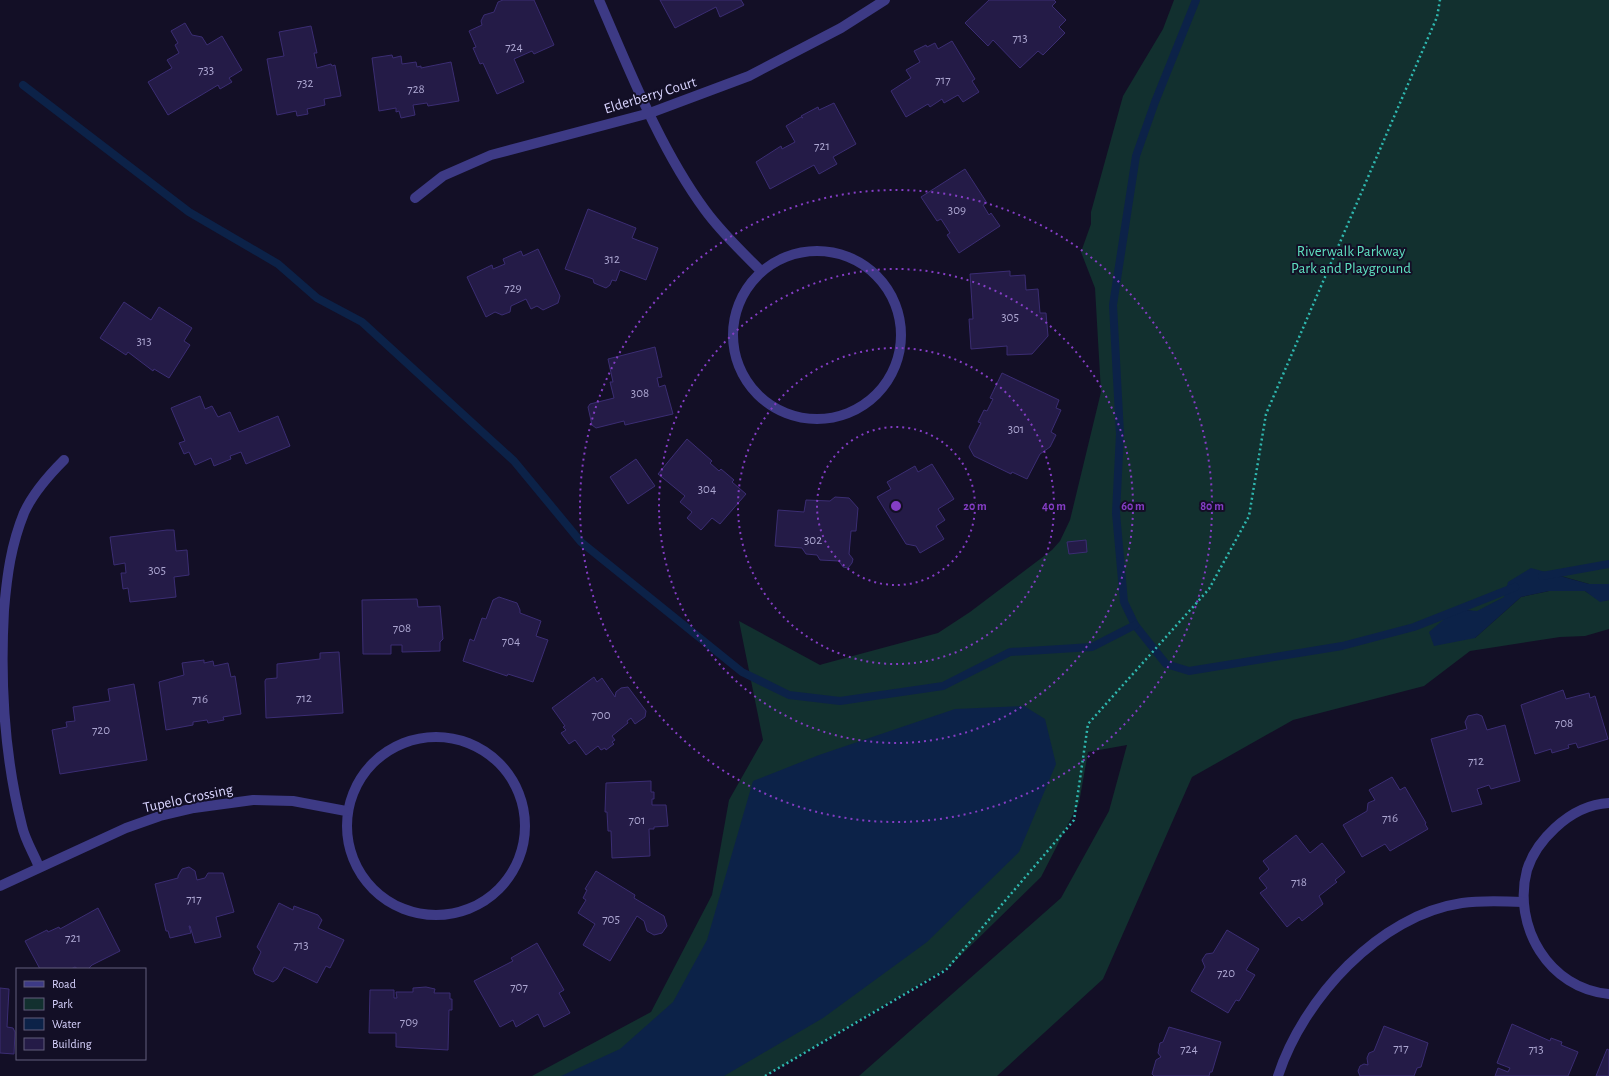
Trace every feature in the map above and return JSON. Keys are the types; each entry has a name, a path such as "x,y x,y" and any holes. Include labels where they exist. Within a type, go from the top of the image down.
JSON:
{"street":[{"path":"599,0 666,149 704,208 719,228 760,270"},
{"name":"Elderberry Court","path":"416,198 443,176 491,155 650,113 749,76 840,28 885,0"},
{"path":"827,250 861,261 887,285 901,318 900,353 885,386 859,409 825,420 790,416 759,398 738,368 731,334 739,299 760,270 792,253 827,250"},
{"path":"40,867 22,827 9,764 3,713 1,646 8,566 12,545 25,511 48,476 64,460"},
{"path":"439,735 481,747 513,776 526,818 519,861 493,896 454,915 411,913 373,891 350,855 346,811 364,771 397,743 439,735"},
{"name":"Tupelo Crossing","path":"0,886 126,828 160,816 194,808 253,800 293,801 346,811"},
{"path":"1609,803 1597,804 1567,817 1542,840 1527,869 1523,902 1529,933 1545,960 1567,980 1596,993 1609,994"},
{"path":"1278,1076 1294,1037 1315,1003 1341,972 1373,943 1390,931 1428,912 1461,903 1486,900 1523,902"}],"path":[{"path":"765,1076 946,970 1074,820 1088,724 1209,589 1249,516 1266,414 1432,30 1437,18 1440,0"}],"green space":[{"name":"Riverwalk Parkway Park and Playground","path":"1174,0 1609,0 1609,584 1589,584 1550,573 1477,612 1467,610 1475,638 1521,597 1549,591 1585,591 1600,601 1609,600 1609,629 1585,636 1560,637 1470,651 1424,686 1293,720 1192,777 1103,979 997,1076 859,1076 1061,898 1109,811 1127,745 1088,752 1079,803 1041,877 950,966 765,1076 532,1076 651,1012 712,895 729,800 763,740 739,621 820,665 938,633 970,612 1052,550 1060,541 1070,520 1101,392 1095,288 1081,252 1091,224 1091,212 1123,96 1163,29"}],"water":[{"path":"1531,568 1589,584 1609,584 1609,600 1600,602 1585,591 1549,591 1521,597 1475,638 1434,646 1429,632 1456,609 1477,611 1504,597 1508,582"},
{"path":"1024,706 1045,719 1056,764 1019,852 927,942 823,1018 724,1076 561,1076 620,1049 673,1002 707,940 753,781 819,755 955,709"}],"building":[{"path":"503,0 534,0 554,45 534,54 532,51 514,59 524,82 497,94 483,63 480,64 473,48 476,47 469,31 482,25 481,21 484,15 494,12 498,2"},
{"path":"660,0 741,0 744,5 720,17 716,7 675,28"},
{"path":"989,0 1054,0 1056,2 1052,6 1066,20 1059,27 1065,33 1043,55 1038,51 1020,68 993,40 988,46 965,23"},
{"path":"185,23 192,35 202,37 207,45 222,36 242,70 229,78 232,82 220,89 218,85 168,115 148,82 172,68 167,60 179,53 175,45 178,43 171,31"},
{"path":"311,26 317,53 314,53 317,68 331,64 332,66 335,65 341,96 324,99 325,105 307,109 308,114 297,116 296,111 277,115 267,59 284,56 279,32"},
{"path":"952,41 975,79 972,81 979,92 963,102 958,95 944,103 942,99 930,107 928,104 906,117 891,91 911,78 906,70 920,62 914,51 926,45 927,47 935,43 938,49"},
{"path":"392,55 393,58 401,56 402,64 416,62 417,67 421,66 421,68 451,62 459,101 428,106 427,103 413,105 415,115 401,118 399,111 396,112 396,108 379,111 372,58"},
{"path":"834,103 856,144 833,157 837,164 819,174 814,165 770,189 756,162 781,146 782,149 795,142 786,126 801,117 803,118 801,116 818,107 819,110"},
{"path":"965,169 987,203 983,205 989,215 991,213 1000,226 959,253 947,235 950,233 941,219 937,221 921,197"},
{"path":"588,209 636,228 632,238 658,248 646,280 620,270 616,281 612,280 610,285 606,288 594,283 593,279 565,269"},
{"path":"538,249 560,296 558,303 543,310 537,306 531,309 526,299 511,306 510,312 502,315 495,312 486,317 467,277 492,265 493,269 505,264 503,259 521,251 523,256"},
{"path":"1010,271 1010,276 1025,275 1026,290 1038,289 1040,313 1046,313 1048,336 1032,354 1007,355 1007,346 971,349 969,319 973,319 970,274"},
{"path":"124,302 151,320 159,307 192,328 184,341 190,345 169,378 154,369 153,371 128,352 126,355 100,338"},
{"path":"655,347 662,377 657,378 659,387 665,385 673,414 625,425 624,421 596,428 592,425 588,407 590,404 614,398 610,382 613,382 608,359"},
{"path":"1002,373 1059,400 1056,408 1061,410 1051,432 1056,435 1050,447 1040,454 1027,479 1012,472 1011,474 974,456 969,447 981,423 978,422 984,410 987,411 993,399 990,398"},
{"path":"200,396 205,409 212,406 218,417 230,412 239,432 278,416 290,446 246,464 241,452 230,456 231,459 214,466 211,458 195,465 189,452 184,454 179,443 185,441 171,408"},
{"path":"687,439 712,461 710,463 719,471 721,469 734,480 732,482 746,494 720,524 712,518 701,530 687,518 692,512 680,502 685,496 658,474"},
{"path":"636,459 655,486 628,504 610,477"},
{"path":"932,464 954,499 938,509 945,520 936,526 944,539 920,553 916,546 906,544 877,497 891,489 887,482 915,466 918,472"},
{"path":"835,497 849,498 858,508 856,531 851,531 849,554 853,559 848,568 843,567 839,561 820,560 817,555 806,554 802,548 775,546 778,510 804,512 806,500 830,501"},
{"path":"174,530 176,551 187,550 189,575 174,577 176,597 130,602 128,588 123,589 121,573 126,573 125,563 114,565 110,537"},
{"path":"1086,540 1087,552 1069,554 1067,542"},
{"path":"499,597 517,603 520,613 541,621 536,636 548,640 533,682 508,674 507,676 463,661 470,639 474,641 482,618 486,619 493,600"},
{"path":"417,599 418,607 440,606 443,639 440,642 440,651 402,652 402,645 391,645 391,654 363,654 362,600"},
{"path":"339,652 343,713 266,718 265,681 266,679 277,678 277,664 320,659 320,653"},
{"path":"204,660 204,663 213,661 214,666 228,663 231,677 235,676 241,714 223,717 224,720 208,723 207,720 193,722 193,725 166,730 159,682 184,675 182,663"},
{"path":"594,677 597,682 602,678 615,697 616,692 621,688 628,687 646,711 645,717 635,724 631,718 627,721 628,723 612,736 615,740 612,742 614,744 606,750 605,748 601,750 598,746 586,755 575,740 569,744 561,733 566,730 563,727 565,726 552,708"},
{"path":"134,684 147,760 60,774 52,730 67,727 66,722 75,721 73,707 110,701 108,689"},
{"path":"1563,690 1566,699 1589,693 1590,698 1595,696 1608,739 1578,748 1576,743 1568,745 1569,748 1552,753 1551,749 1535,754 1521,705"},
{"path":"1477,714 1482,716 1487,730 1505,725 1520,781 1491,789 1489,785 1477,789 1482,804 1452,812 1431,739 1467,729 1465,722 1468,716"},
{"path":"1392,777 1400,790 1405,787 1428,829 1390,851 1385,844 1362,857 1343,825 1367,811 1368,803 1375,800 1369,790"},
{"path":"651,781 651,792 654,792 652,805 666,805 668,826 649,829 650,856 612,858 611,831 608,831 607,812 605,812 606,783"},
{"path":"1296,835 1310,853 1322,843 1345,872 1335,880 1337,882 1319,896 1323,904 1302,921 1299,917 1287,927 1260,893 1267,888 1259,878 1269,869 1263,861"},
{"path":"189,867 195,871 197,880 205,878 208,873 223,873 234,912 216,917 221,937 195,943 190,926 191,933 170,938 168,931 166,931 155,884 178,878 182,869"},
{"path":"596,871 635,895 634,898 664,916 667,926 662,933 654,935 647,931 644,921 637,916 610,961 583,945 595,924 578,913 586,900 583,898 587,890 585,889"},
{"path":"279,903 293,910 294,906 318,915 322,920 318,928 344,940 330,968 326,966 317,983 284,967 277,979 273,982 255,974 253,969 261,952 257,947"},
{"path":"98,908 120,951 89,968 39,968 25,941 47,930 48,932 59,927 60,929"},
{"path":"1227,930 1259,949 1246,970 1255,975 1239,1001 1236,1000 1228,1013 1191,991 1205,967 1202,960 1206,954 1213,953"},
{"path":"537,943 564,990 559,993 570,1013 544,1027 538,1014 516,1027 513,1020 500,1027 474,981 513,961 511,958"},
{"path":"426,987 435,989 434,993 450,993 450,999 452,999 452,1010 449,1010 448,1050 396,1047 396,1033 369,1033 370,990 394,990 394,998 397,998 396,992 413,992 413,988"},
{"path":"0,988 9,989 7,1027 13,1028 15,1032 14,1054 0,1053"},
{"path":"1512,1024 1550,1041 1551,1038 1562,1042 1561,1045 1578,1052 1568,1076 1495,1076 1498,1068 1508,1072 1510,1068 1497,1063"},
{"path":"1384,1026 1428,1043 1421,1067 1417,1068 1414,1076 1360,1076 1358,1071 1360,1066 1364,1064 1368,1065 1367,1058 1369,1053 1374,1051"},
{"path":"1169,1027 1221,1042 1212,1072 1210,1072 1209,1076 1154,1076 1152,1074 1156,1060 1161,1057 1158,1053 1160,1043 1163,1042"},
{"path":"1607,1049 1609,1050 1609,1076 1596,1076"}],"waterway":[{"path":"1196,0 1155,102 1136,156 1113,305 1120,434 1116,513 1124,602 1135,625 1166,664 1189,671 1342,646 1414,627 1515,587"},
{"path":"23,85 189,212 278,264 317,298 362,322 514,461 581,542 742,672 789,695 840,701 943,686 1010,652 1092,647 1135,625"},
{"path":"1542,576 1609,564"}]}
